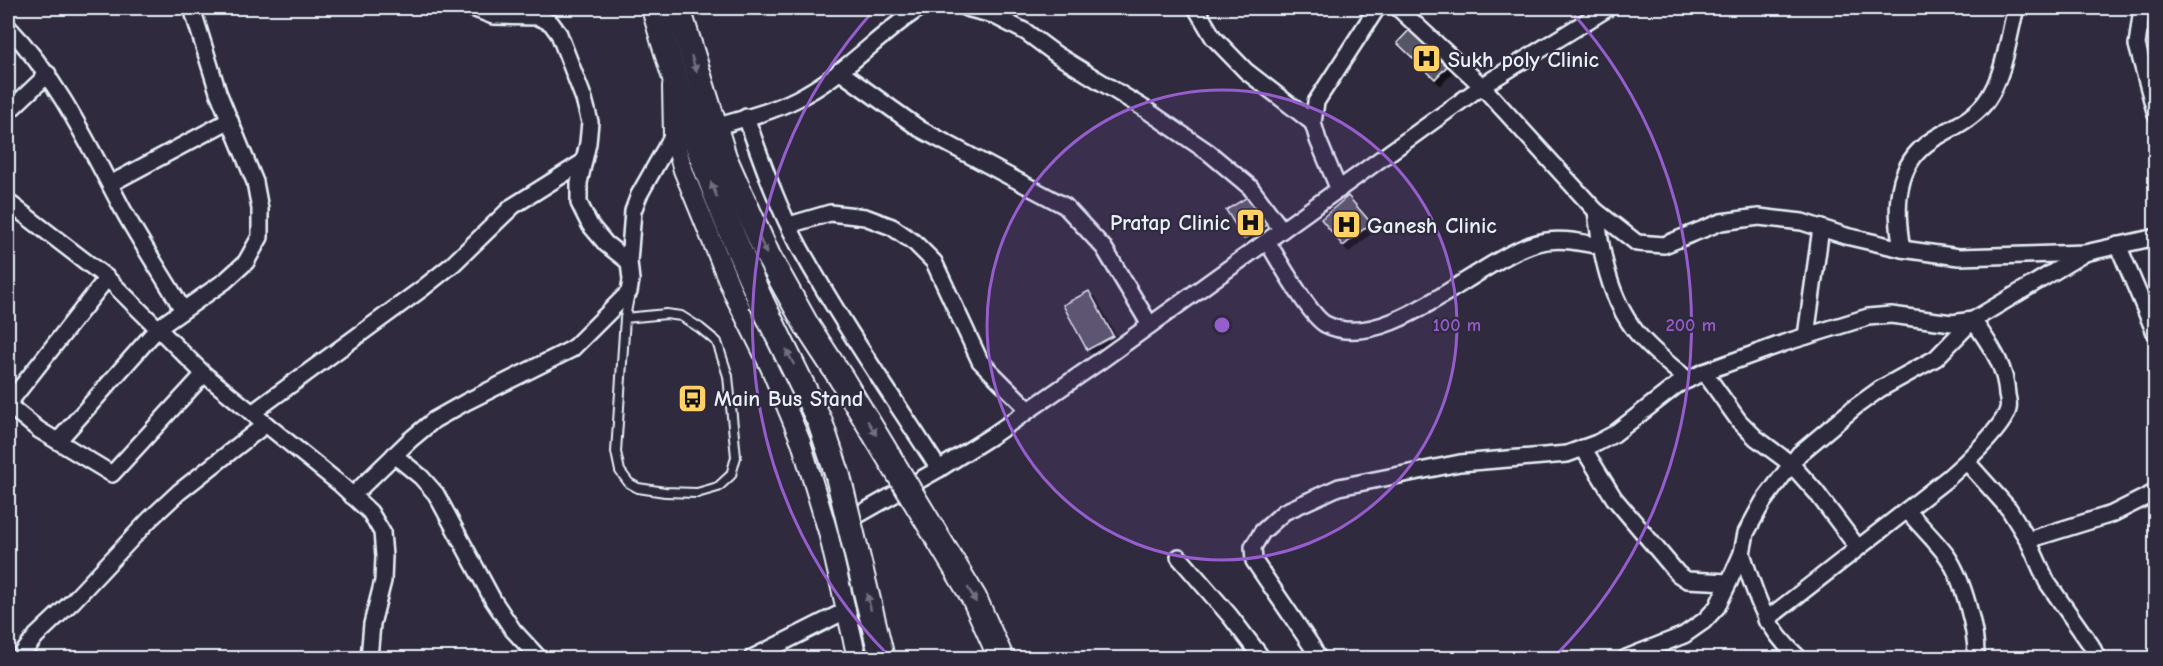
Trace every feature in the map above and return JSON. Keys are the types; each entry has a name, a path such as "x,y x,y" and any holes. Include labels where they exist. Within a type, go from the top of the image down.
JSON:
{"main road":[{"path":"654,8 672,72 710,179 761,302 820,422 838,476 882,658"},
{"path":"678,8 724,157 768,256 807,326 974,598 1001,658"}],"street":[{"path":"58,441 158,328 225,280 246,262 260,237 260,209 255,183 218,92 192,8"},
{"path":"472,8 493,16 538,17 551,23 559,34 584,99 590,122 579,183 579,203 590,225 606,244 629,262"},
{"path":"715,127 784,105 806,95 907,16 921,8"},
{"path":"966,8 993,15 1026,32 1057,55 1208,152 1250,187 1282,230"},
{"path":"1196,8 1213,37 1246,71 1314,123"},
{"path":"1339,190 1318,140 1314,123 1316,102 1377,8"},
{"path":"1398,8 1482,86 1596,211 1637,243 1664,244 1722,222 1759,217 1802,222 1902,249 1959,257 2085,252 2156,237"},
{"path":"828,532 939,468 1029,410 1482,86 1608,8"},
{"path":"1902,249 1897,223 1900,181 1914,158 1929,142 1969,118 1986,101 1996,85 2016,8"},
{"path":"2142,8 2137,45 2156,115"},
{"path":"2140,23 2156,18"},
{"path":"8,27 30,50 48,74 123,209 183,310"},
{"path":"838,71 920,129 1065,206 1104,248 1150,325"},
{"path":"672,72 673,135 683,170 734,295 770,368 801,442 828,532 857,658"},
{"path":"8,112 48,74"},
{"path":"746,117 768,181 789,225 832,302 939,468"},
{"path":"110,184 230,120"},
{"path":"352,496 434,420 572,349 629,292 632,286 629,262 633,211 639,195 673,135"},
{"path":"252,413 423,288 453,264 513,206 583,162"},
{"path":"8,202 107,278 204,374 370,512 382,532 384,556 383,581 372,624 369,658"},
{"path":"1596,211 1605,268 1623,312 1635,332 1658,356 1688,380"},
{"path":"789,225 830,213 865,217 892,228 915,243 934,262 980,361 1029,410"},
{"path":"1806,336 1821,228"},
{"path":"1268,241 1303,300 1324,324 1348,330 1374,328 1404,317 1511,254 1537,243 1568,239 1600,246"},
{"path":"2118,245 2156,335"},
{"path":"1626,658 1684,635 1704,621 1717,607 1742,553 1746,532 1763,502 1799,454 1855,406 1880,389 1936,358 1973,320 2085,252"},
{"path":"107,278 8,405 39,430 112,474 204,374"},
{"path":"1318,658 1254,561 1253,547 1262,532 1284,512 1339,488 1374,480 1460,463 1567,454 1614,434 1677,385 1704,372 1806,336 1869,317 1891,315 1952,323 1973,320"},
{"path":"1766,620 1967,462 1999,424 2008,409 2007,381 1999,358 1973,320"},
{"path":"1704,372 1739,421 1756,438 1791,464 1816,492 1858,548"},
{"path":"19,658 36,636 73,601 150,519 179,492 266,424"},
{"path":"1583,448 1614,498 1678,574 1687,580 1729,582"},
{"path":"394,455 421,477 436,494 493,600 513,630 539,658"},
{"path":"1967,462 2009,509 2028,540 2047,582 2091,645 2097,658"},
{"path":"2028,540 2112,514 2156,492"},
{"path":"1907,510 1948,558 1963,591 1975,629 1976,658"},
{"path":"1742,553 1766,620 1792,656"},
{"path":"1179,557 1230,616 1262,658"},
{"path":"752,658 847,610"}],"lane":[{"path":"626,318 666,314 681,316 717,342 728,376 736,457 731,475 718,487 697,493 638,488 629,483 620,471 616,452 626,318 629,292"}],"building":[{"path":"1412,27 1450,63 1435,79 1397,43"},
{"path":"1249,196 1267,225 1244,239 1226,210"},
{"path":"1348,196 1371,223 1343,246 1321,219"},
{"path":"1089,291 1113,336 1087,350 1063,305"}],"place":[{"name":"Sukh poly Clinic","path":"1427,59"},
{"name":"Pratap Clinic","path":"1251,222"},
{"name":"Ganesh Clinic","path":"1346,225"},
{"name":"Main Bus Stand","path":"693,398"}]}
